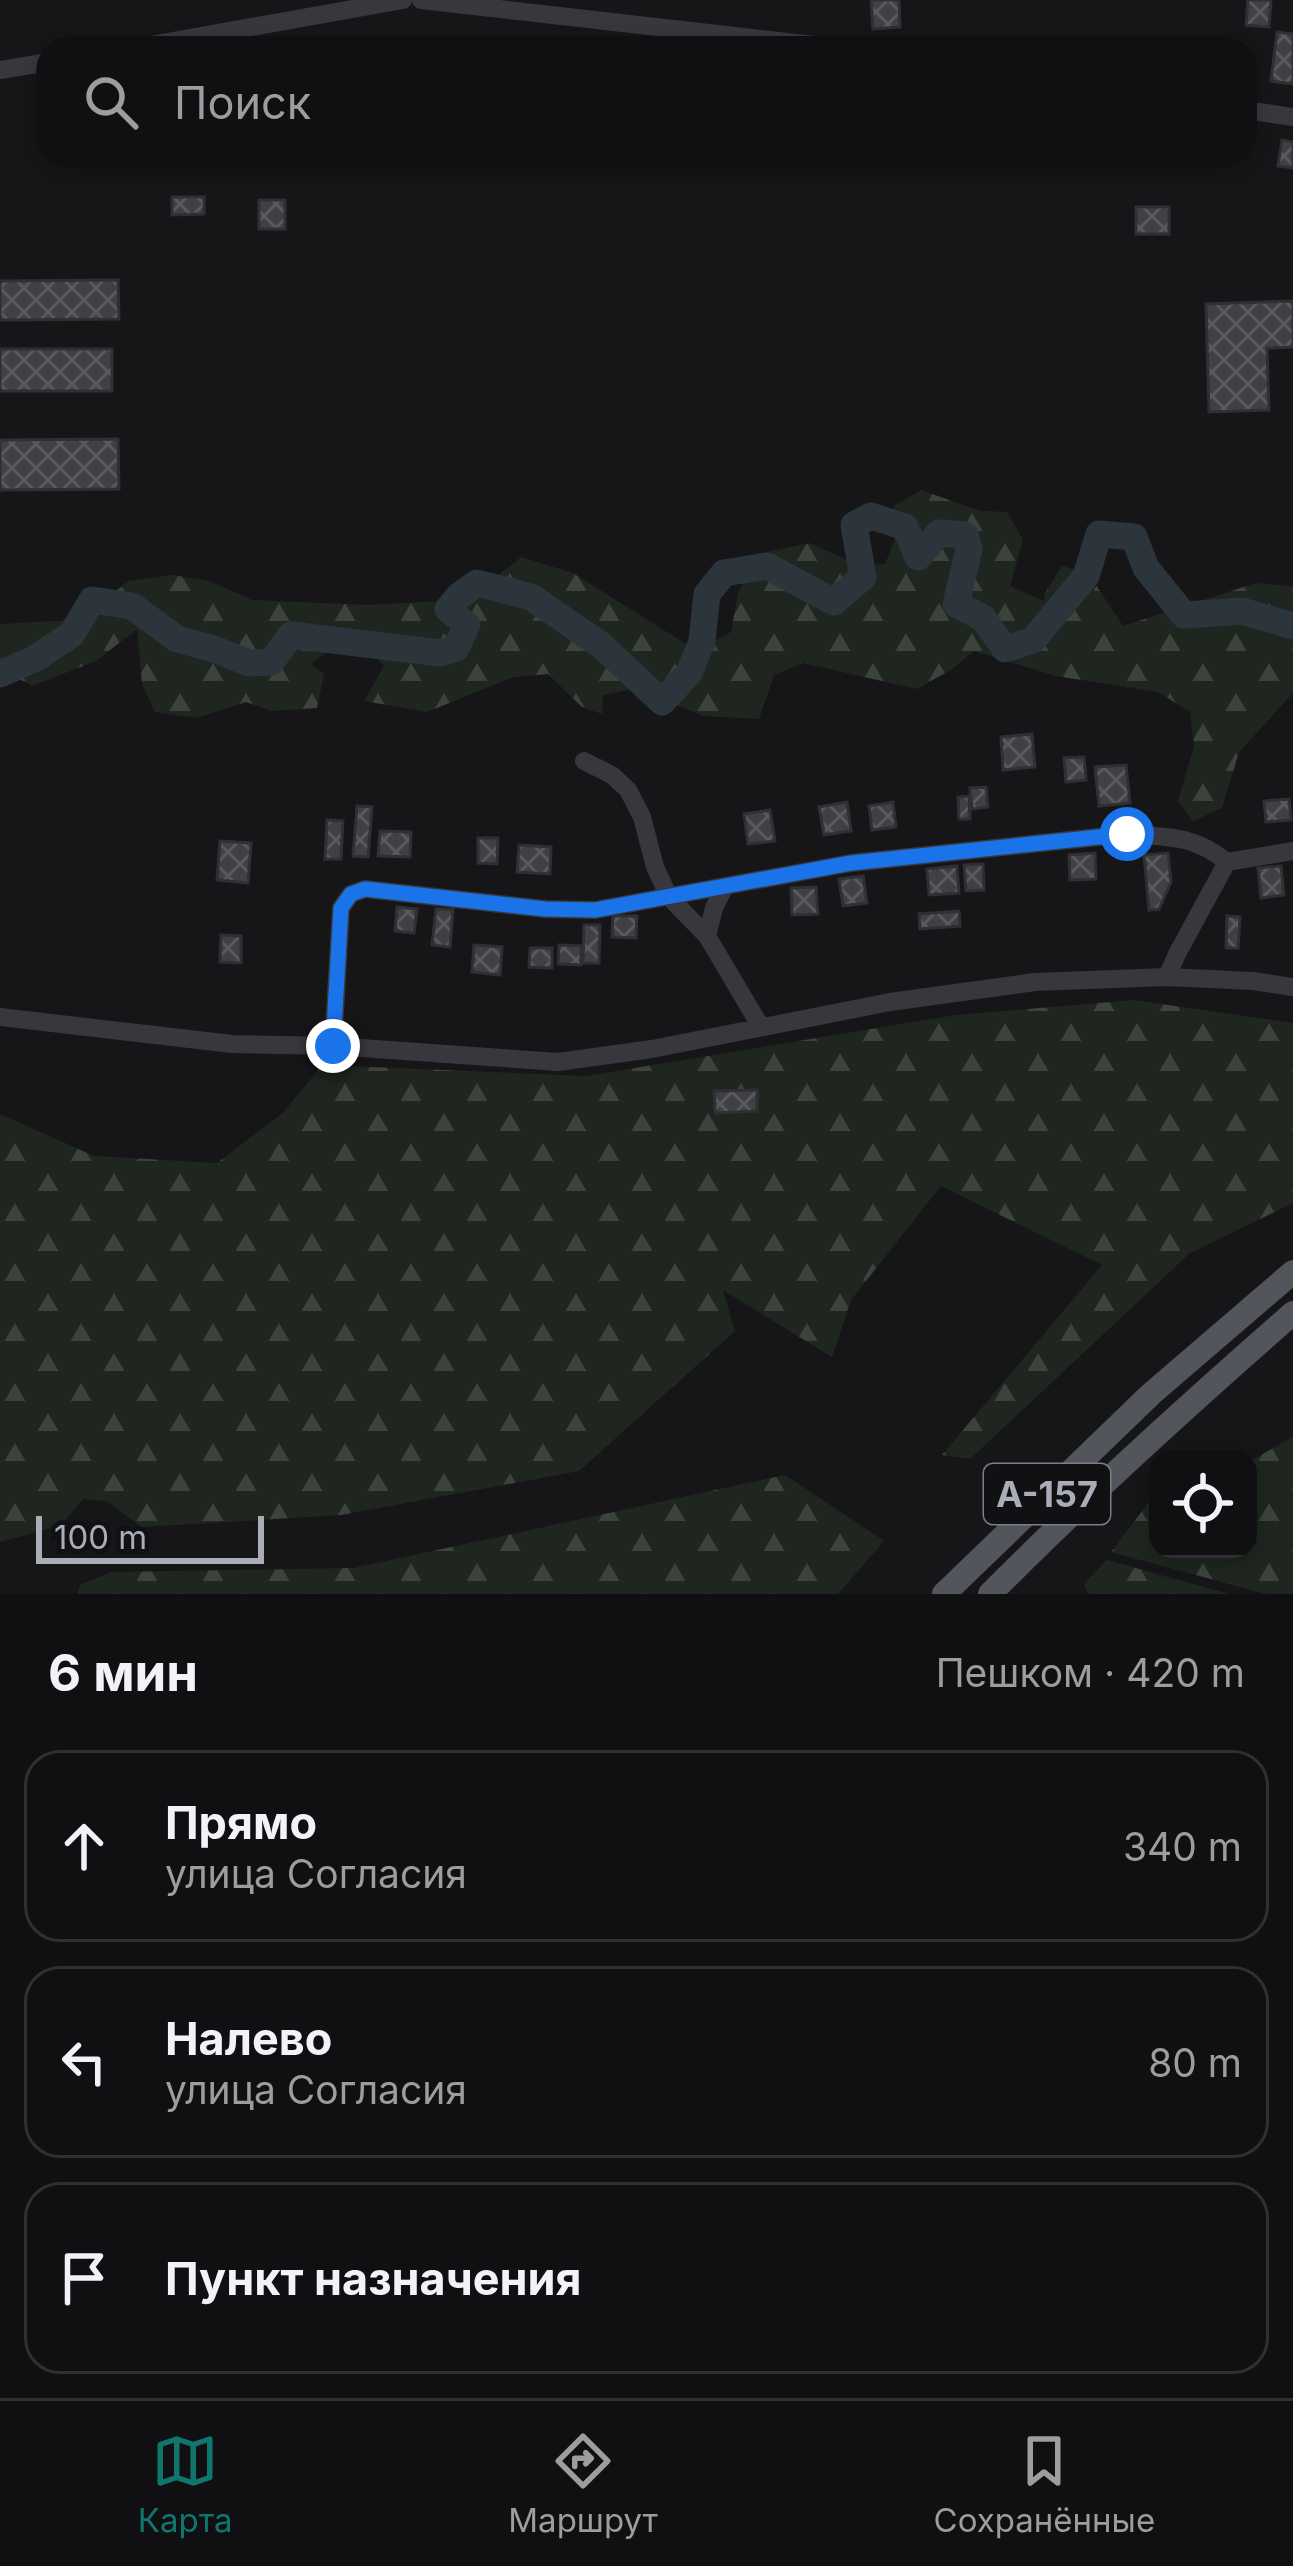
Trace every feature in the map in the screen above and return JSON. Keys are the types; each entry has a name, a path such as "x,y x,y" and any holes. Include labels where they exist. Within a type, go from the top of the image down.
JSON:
{"main road":[{"name":"А-157","path":"944,1594 1151,1394 1293,1272"},
{"name":"А-157","path":"989,1594 1174,1416 1293,1313"}],"street":[{"path":"201,36 403,0"},
{"path":"421,0 735,36"},
{"path":"0,70 36,64"},
{"path":"1257,112 1293,117"},
{"path":"584,761 612,775 628,790 669,897 707,936 761,1028"},
{"path":"333,1046 341,908 351,894 365,889 595,910 851,863 1127,834 1206,845 1227,862 1293,851"},
{"path":"1167,977 1227,862"},
{"path":"707,936 725,886"},
{"path":"0,1017 232,1044 559,1062 652,1049 890,1002 1034,982 1167,977 1293,987"}],"green space":[{"path":"921,490 980,511 1007,512 1023,540 1010,586 1044,601 1062,566 1088,573 1123,626 1256,583 1293,586 1293,693 1239,752 1222,808 1193,821 1178,801 1194,747 1190,712 1158,692 1056,676 974,651 917,689 803,663 774,675 759,719 703,716 637,688 603,695 602,714 582,707 548,674 514,677 427,712 364,701 384,666 369,650 339,642 311,664 324,674 317,708 272,711 246,702 196,718 155,712 142,684 137,629 96,661 32,686 0,673 0,624 77,620 129,581 172,575 209,581 252,600 367,605 479,599 491,581 521,557 573,573 697,651 731,632 738,593 756,554 810,543 861,566 885,564 894,542 894,506"},
{"path":"1134,1000 1293,1023 1293,1203 1190,1253 970,1459 942,1455 1102,1265 941,1186 851,1300 832,1357 723,1290 735,1331 579,1471 341,1515 142,1527 106,1501 83,1499 61,1525 0,1542 0,1114 94,1156 217,1163 283,1113 322,1065 586,1076 956,1015"},
{"path":"1293,1437 1293,1594 1266,1594 1111,1552 1149,1502 1149,1558 1257,1558 1257,1457"},
{"path":"785,1475 884,1541 838,1594 78,1594 80,1585 111,1572 354,1568"},
{"path":"1107,1560 1229,1594 1088,1594 1084,1584"}],"building":[{"path":"871,0 899,0 900,27 873,29"},
{"path":"1248,0 1271,0 1269,27 1246,25"},
{"path":"1277,32 1293,34 1293,84 1271,81"},
{"path":"1282,140 1293,142 1293,168 1278,166"},
{"path":"172,197 204,197 204,214 172,215"},
{"path":"259,200 285,200 285,229 259,229"},
{"path":"1136,207 1169,207 1169,234 1136,234"},
{"path":"118,280 119,319 0,320 0,281"},
{"path":"1293,301 1293,347 1267,348 1269,410 1209,412 1206,304"},
{"path":"0,349 112,349 112,391 0,391"},
{"path":"118,439 119,489 0,490 0,440"},
{"path":"1032,734 1035,767 1003,770 1001,737"},
{"path":"1084,757 1086,780 1066,782 1064,758"},
{"path":"1126,765 1130,803 1099,806 1095,767"},
{"path":"986,787 988,807 972,809 970,788"},
{"path":"969,796 970,819 959,819 958,797"},
{"path":"1289,799 1291,820 1266,822 1264,801"},
{"path":"847,802 851,831 824,835 819,807"},
{"path":"893,802 896,827 872,830 869,806"},
{"path":"357,806 372,807 368,857 353,856"},
{"path":"770,810 775,841 748,844 744,814"},
{"path":"327,820 343,821 341,859 325,859"},
{"path":"380,831 411,832 410,857 378,856"},
{"path":"478,838 498,838 497,864 478,863"},
{"path":"220,841 251,843 248,883 217,880"},
{"path":"519,845 551,847 550,874 517,872"},
{"path":"1095,853 1096,879 1070,880 1069,855"},
{"path":"1168,853 1171,882 1159,909 1149,910 1144,855"},
{"path":"983,864 984,890 966,891 964,865"},
{"path":"957,866 959,893 929,895 927,869"},
{"path":"1281,866 1284,895 1261,898 1258,868"},
{"path":"863,876 867,903 843,906 839,879"},
{"path":"816,887 818,914 792,915 791,888"},
{"path":"397,907 417,909 414,933 395,931"},
{"path":"436,909 453,910 450,947 432,945"},
{"path":"959,911 960,926 920,929 919,914"},
{"path":"613,916 637,916 636,938 612,937"},
{"path":"1227,916 1240,917 1238,948 1226,948"},
{"path":"584,925 600,925 599,963 583,963"},
{"path":"221,935 241,936 241,963 220,962"},
{"path":"474,945 502,947 500,975 472,972"},
{"path":"559,945 581,946 581,965 558,964"},
{"path":"530,948 552,948 552,968 529,967"},
{"path":"757,1090 757,1111 715,1113 714,1091"}],"waterway":[{"path":"0,674 72,634 92,600 132,606 177,639 249,663 271,662 291,635 440,653 456,648 467,625 448,609 477,583 531,597 601,645 662,702 689,673 702,641 707,594 724,573 767,566 834,602 863,577 854,525 871,516 905,527 918,557 939,533 965,535 969,549 956,604 983,618 1005,649 1033,640 1086,576 1099,534 1134,537 1146,568 1184,615 1242,611 1293,626"}],"route":[{"path":"333,1046 341,908 351,894 365,889 595,910 851,863 1127,834"}]}
